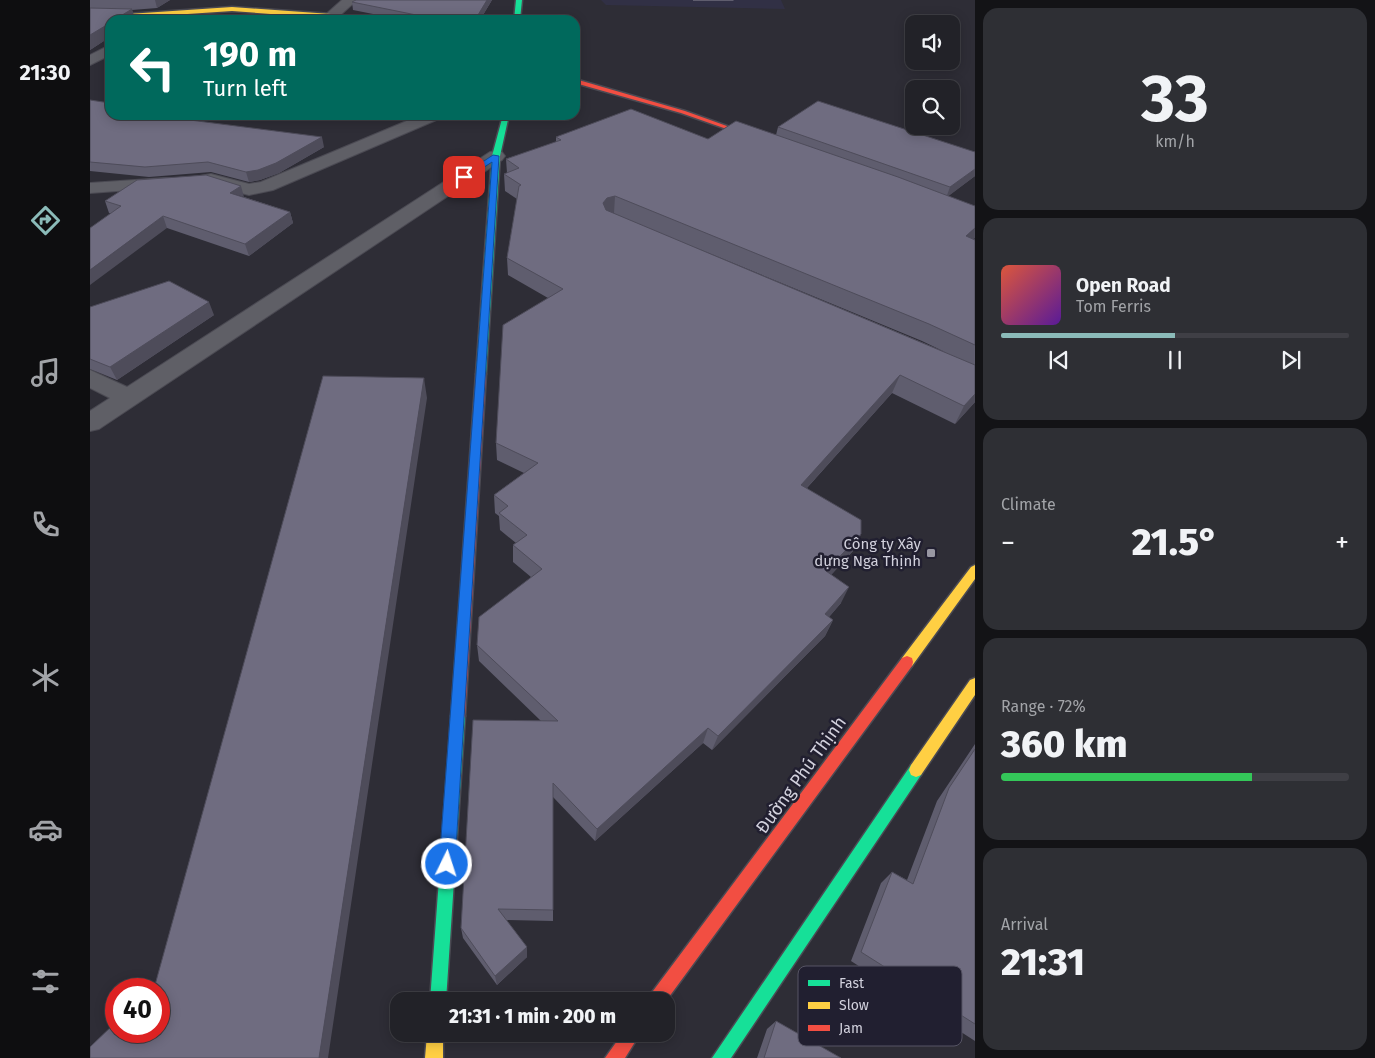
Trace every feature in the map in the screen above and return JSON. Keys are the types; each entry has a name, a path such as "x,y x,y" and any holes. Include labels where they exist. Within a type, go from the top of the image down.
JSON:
{"main road":[{"path":"518,15 519,0"},
{"path":"143,15 232,8 319,15"},
{"path":"90,14 109,15"},
{"path":"580,82 683,112 768,142"},
{"path":"439,992 496,156 505,120"},
{"name":"Đường Phú Thịnh","path":"663,992 975,570"},
{"path":"721,1058 975,684"},
{"path":"434,1058 435,1042"},
{"path":"614,1058 626,1042"}],"street":[{"path":"332,15 350,0"},
{"path":"170,15 174,13"},
{"path":"90,61 105,52"},
{"path":"90,188 211,179 249,190 267,186 423,120"},
{"path":"90,423 496,156"},
{"path":"90,378 127,398"}],"shaded area":[{"path":"601,0 781,0 785,9 606,5"}],"building":[{"path":"356,0 487,0 478,15 416,15 352,2"},
{"path":"90,8 132,9 122,15 105,15 105,26 90,35"},
{"path":"90,100 105,102 105,120 190,120 322,137 276,163 258,170 246,172 208,162 145,167 90,162"},
{"path":"818,101 905,129 905,135 923,135 975,152 975,169 950,187 778,127"},
{"path":"631,109 708,139 736,121 898,177 975,206 975,228 966,236 975,240 975,345 929,324 615,196 607,198 603,203 606,210 975,365 975,394 964,406 900,375 801,485 861,520 861,534 826,571 849,587 825,614 833,620 718,736 708,728 597,829 553,783 553,910 498,909 527,947 495,976 461,928 473,720 558,721 477,645 479,617 542,569 513,545 527,535 499,513 508,506 494,495 538,463 496,443 503,325 563,289 507,258 519,186 521,185 504,174 519,168 506,159 561,140 556,137"},
{"path":"206,175 241,186 230,193 290,212 245,244 163,216 90,270 90,228 121,206 105,201 137,180"},
{"path":"169,281 209,302 110,367 90,359 90,307"},
{"path":"323,376 424,378 319,1058 90,1058 90,1047 105,1033 105,1043 170,1043 170,978 157,978"},
{"path":"975,749 975,1024 962,1016 962,966 883,966 861,952 892,872 913,884 949,788"},
{"path":"776,1021 798,1034 798,1046 820,1046 841,1058 764,1058"}],"traffic: fast":[{"path":"518,15 519,0"},
{"path":"481,374 496,156 505,120"},
{"path":"439,992 458,716"},
{"path":"721,1058 916,770"}],"traffic: slow":[{"path":"143,15 232,9 317,15"},
{"path":"90,14 109,15"},
{"path":"907,662 975,570"},
{"path":"916,770 975,684"},
{"path":"434,1058 435,1042"}],"traffic: jam":[{"path":"580,82 683,112 760,139"},
{"path":"458,716 481,374"},
{"path":"663,992 907,662"},
{"path":"614,1058 626,1042"}],"place":[{"name":"Công ty Xây dựng Nga Thịnh","path":"931,553"}],"route":[{"path":"447,864 496,156 464,177"}]}
